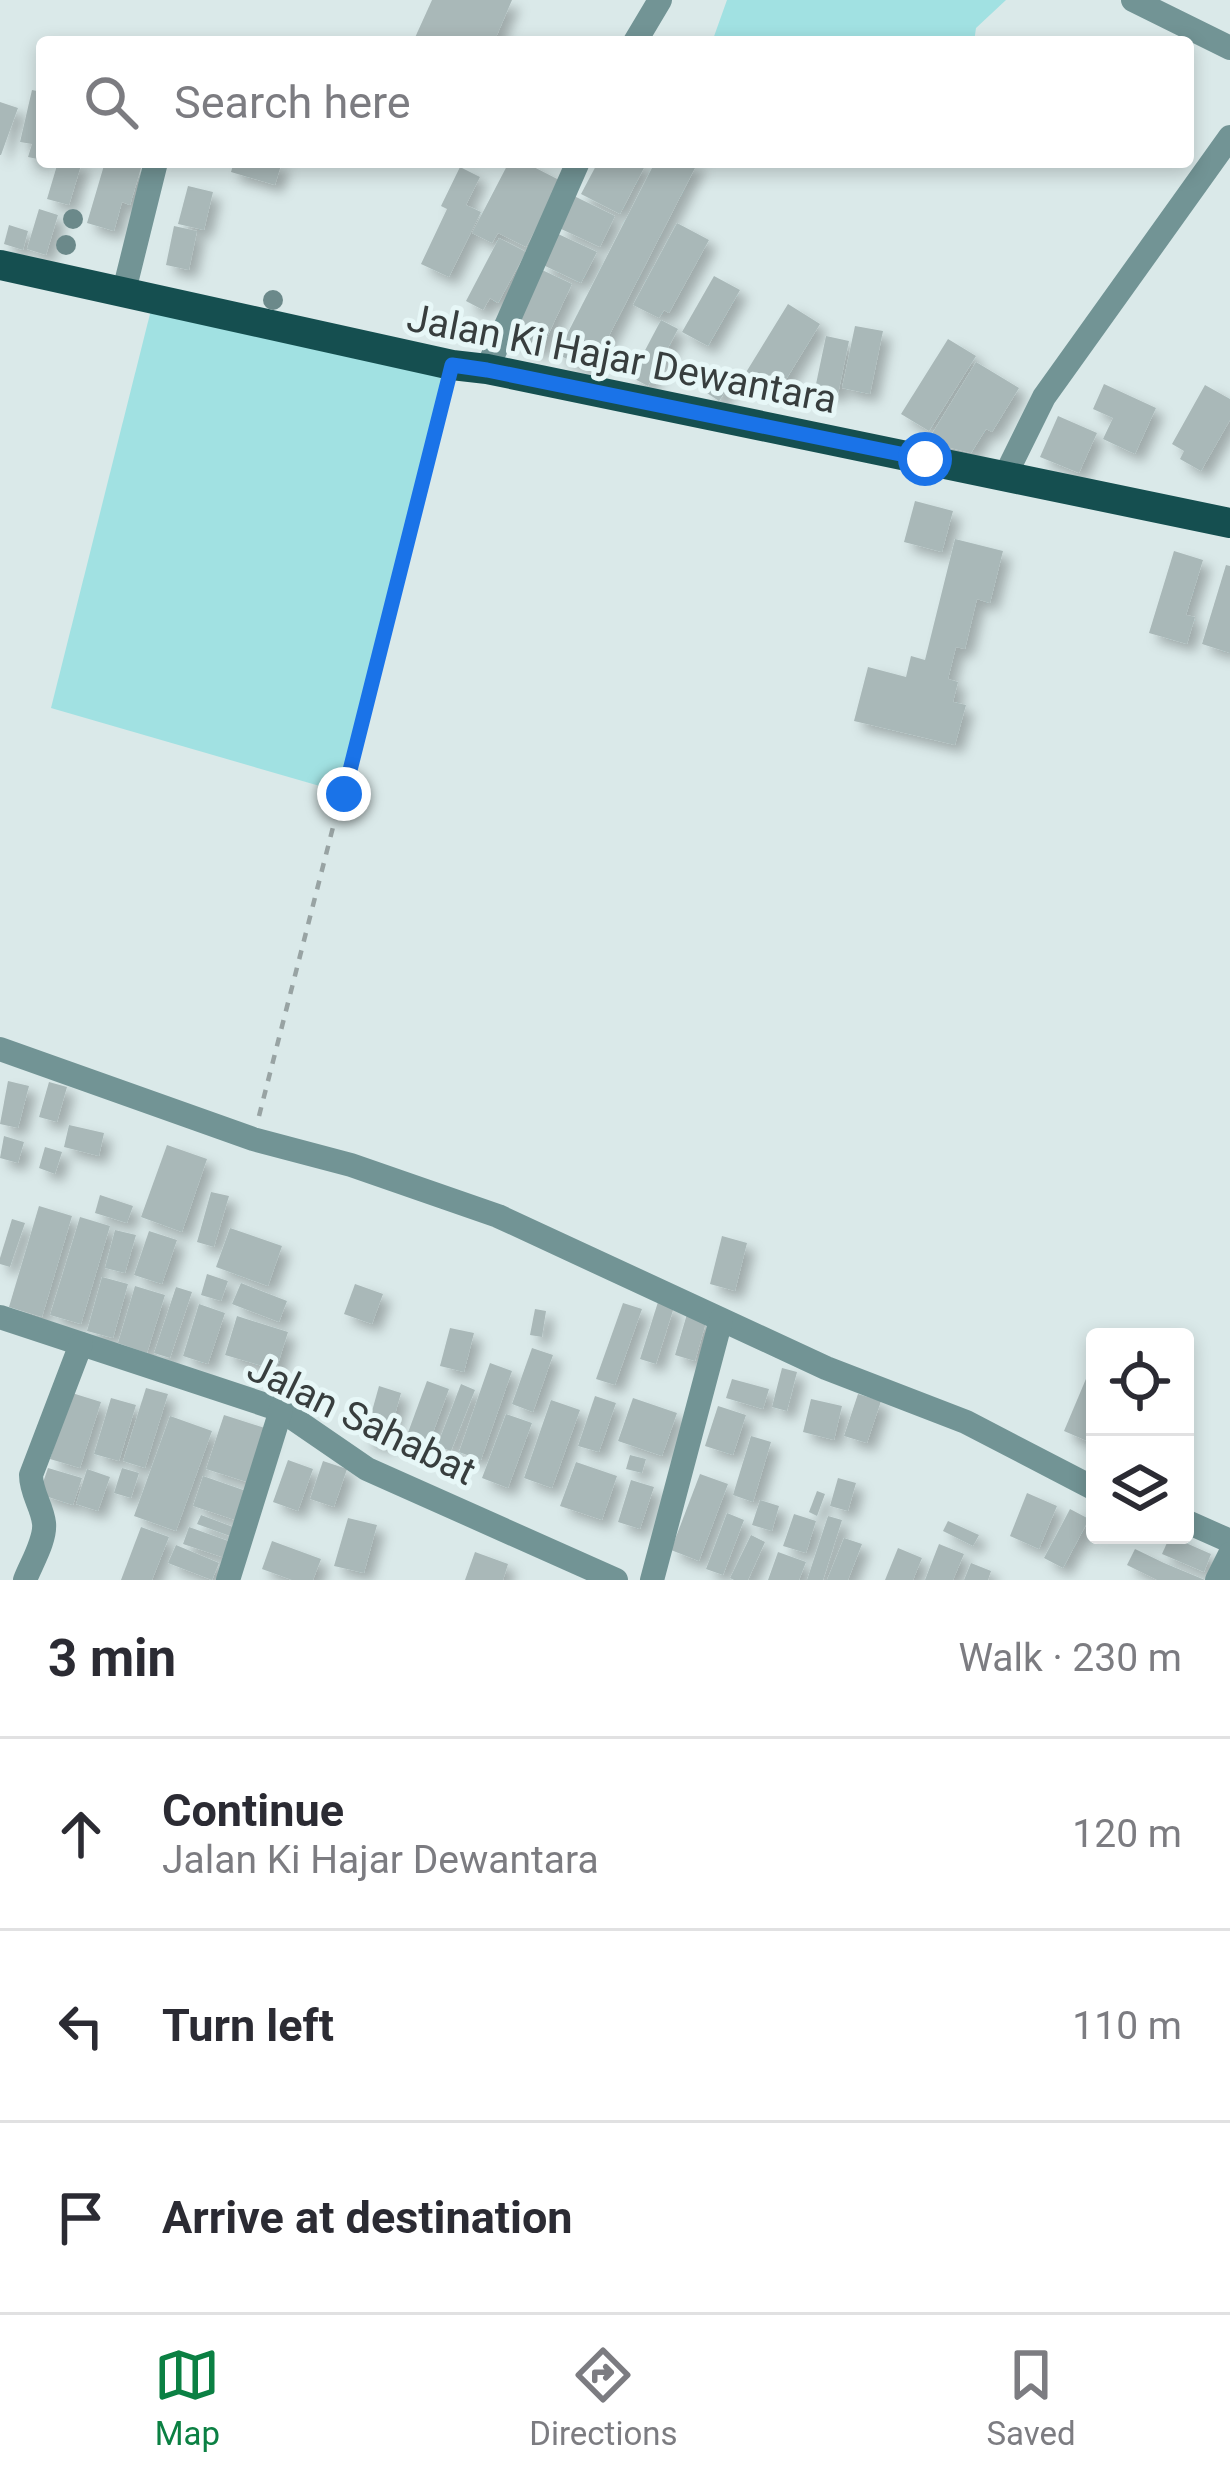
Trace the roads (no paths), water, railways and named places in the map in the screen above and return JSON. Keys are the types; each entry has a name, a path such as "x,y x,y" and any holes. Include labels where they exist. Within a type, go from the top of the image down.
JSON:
{"main road":[{"name":"Jalan Ki Hajar Dewantara","path":"0,265 452,365 1230,523"}],"street":[{"path":"639,36 660,0"},
{"path":"1133,0 1230,48"},
{"path":"1005,476 1044,397 1230,137"},
{"path":"124,291 155,168"},
{"path":"487,370 575,168"},
{"path":"0,1049 253,1138 351,1165 482,1210 826,1368 965,1423 1086,1484"},
{"name":"Jalan Sahabat","path":"0,1317 281,1410 368,1469 616,1580"},
{"path":"652,1580 721,1320"},
{"path":"26,1580 44,1520 31,1489 31,1475 81,1344"},
{"path":"228,1580 281,1410"},
{"path":"1194,1525 1230,1541"},
{"path":"1217,1580 1230,1554"}]}
